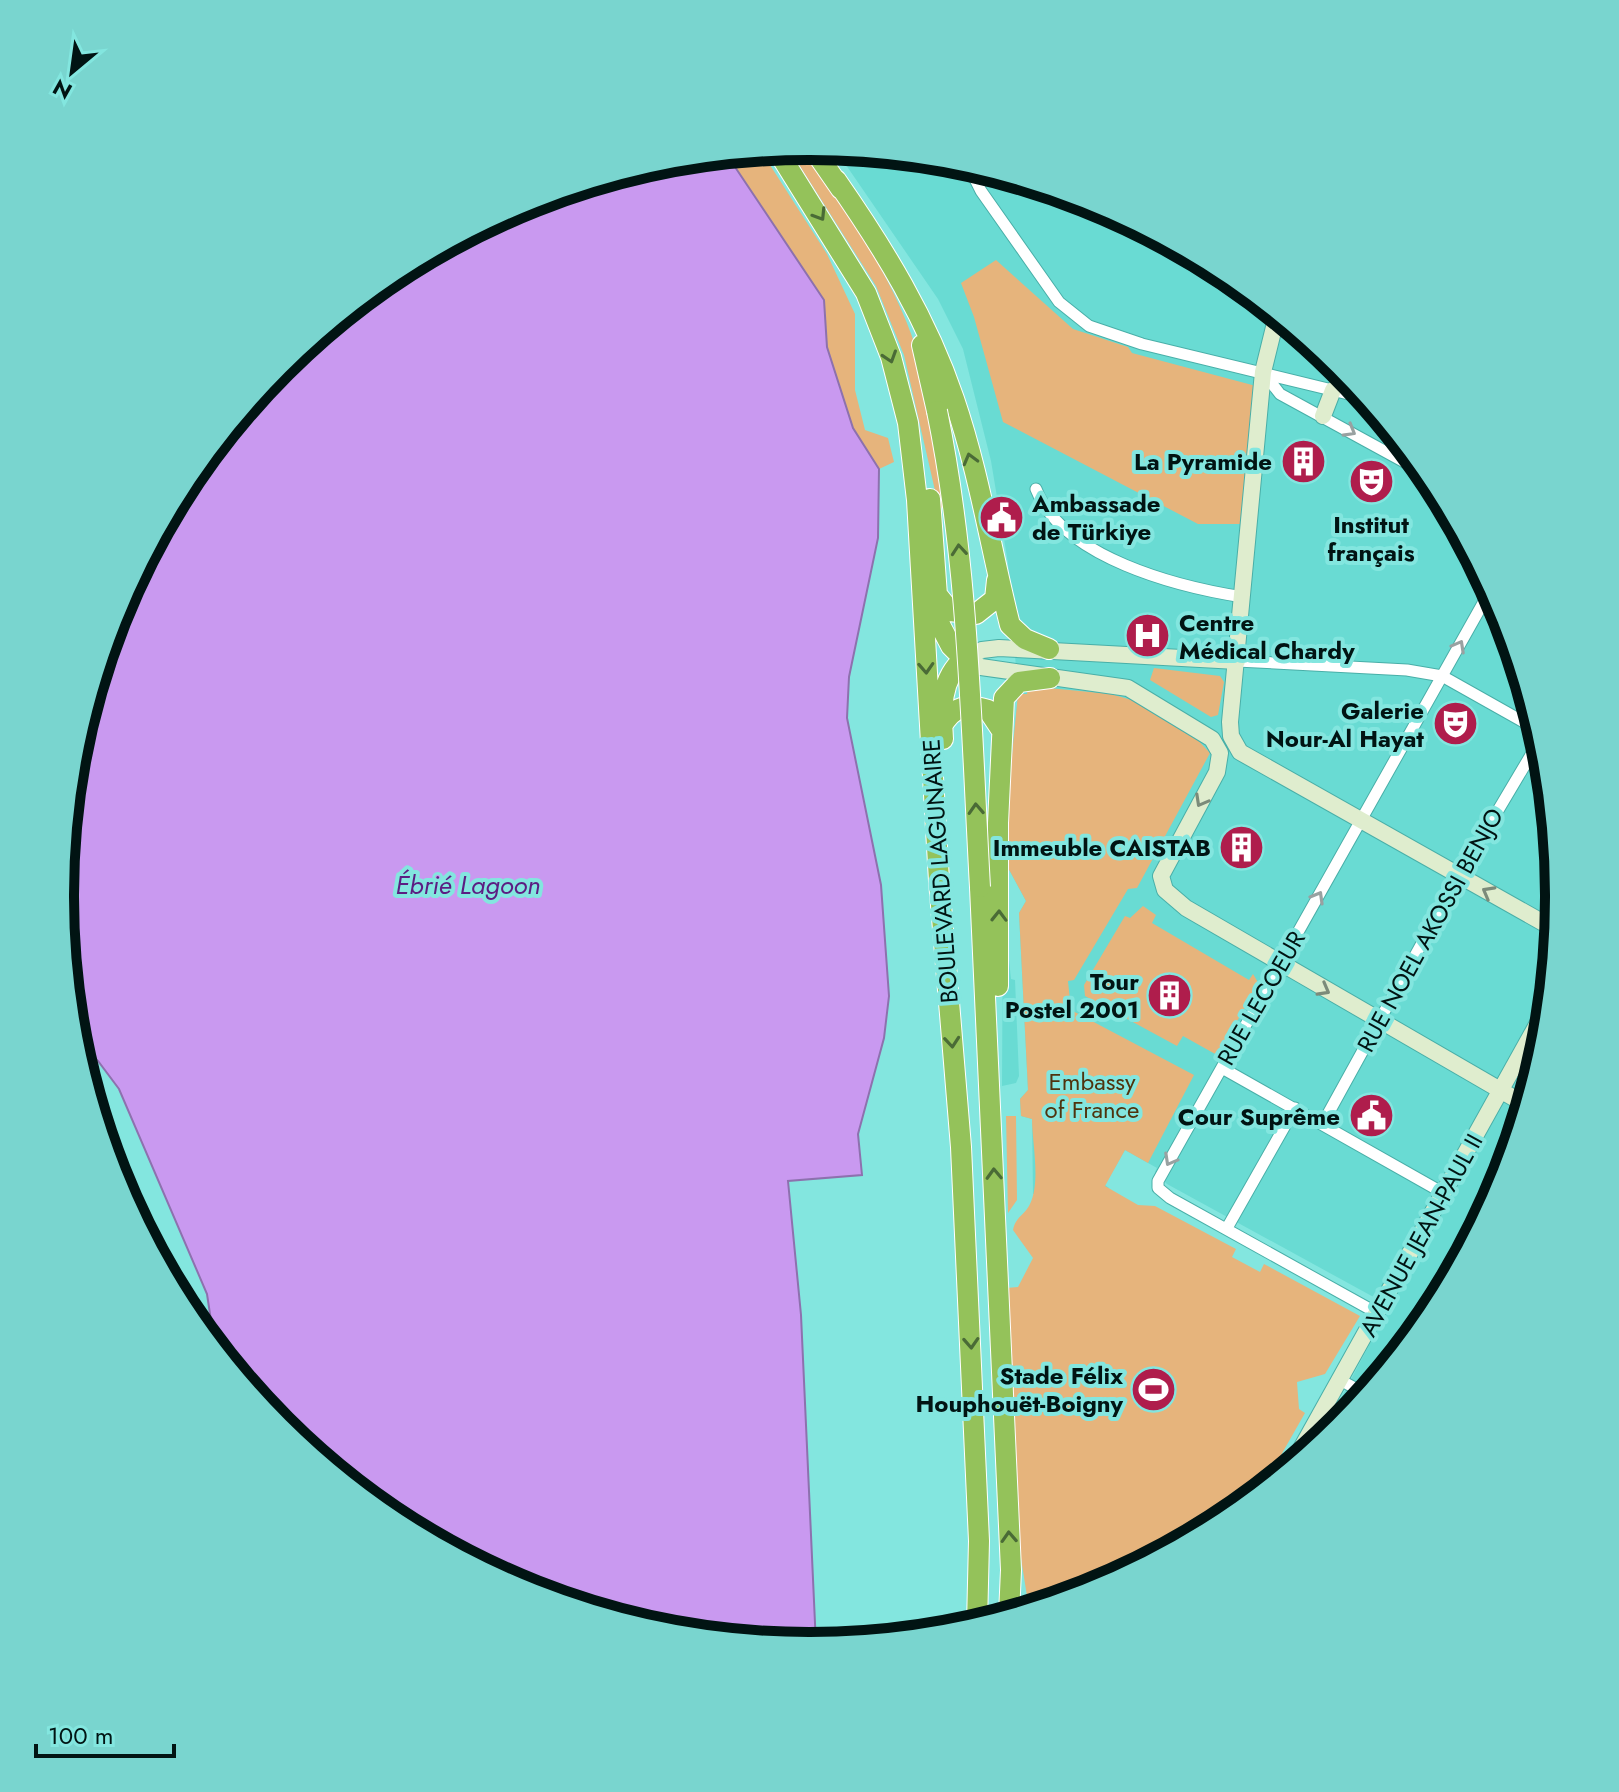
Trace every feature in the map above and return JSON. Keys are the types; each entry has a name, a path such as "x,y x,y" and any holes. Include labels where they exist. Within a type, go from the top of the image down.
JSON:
{"highway":[{"name":"BOULEVARD LAGUNAIRE","path":"822,160 893,278 914,323 937,411 956,510 989,1021 1011,1570 1010,1603"},
{"name":"BOULEVARD LAGUNAIRE","path":"784,161 866,293 891,357 908,423 917,500 939,881 966,1231 979,1541 977,1611"},
{"path":"836,180 896,269 938,357 955,402 1010,625 1025,639 1049,649"},
{"path":"908,423 927,476 935,592 943,635 964,659 947,684 942,726 945,811 939,881"},
{"path":"935,592 950,611 976,614 990,605 998,592 996,568"},
{"path":"989,1021 999,981 1000,728 1004,698 1012,686 1050,678"},
{"path":"942,726 953,711 970,706 988,710 1000,728"}],"street":[{"path":"978,181 1011,235 1073,316 1089,326 1142,344 1346,393"},
{"path":"1274,326 1263,372 1231,736 1240,752 1544,923"},
{"path":"1263,372 1280,394 1402,460"},
{"path":"1323,416 1333,390"},
{"path":"1036,489 1053,517 1097,550 1161,580 1243,597"},
{"name":"RUE LECOEUR","path":"1377,1313 1158,1188 1279,965 1483,603"},
{"path":"964,659 990,648 1049,649 1407,670 1442,676 1524,722"},
{"path":"1107,683 1100,675 1099,667 1112,653"},
{"path":"964,659 981,667 1107,683 1141,694 1168,709 1217,745 1220,753 1217,772"},
{"path":"1168,709 1216,726 1230,722"},
{"path":"1240,752 1229,757 1217,772 1161,876 1163,884 1179,904 1279,965 1516,1099"},
{"name":"RUE NOEL AKOSSI BENJO","path":"1323,1123 1459,876 1531,754"},
{"name":"AVENUE JEAN-PAUL II","path":"1309,1436 1532,1034"},
{"path":"1222,1068 1445,1194"},
{"path":"1501,1089 1520,1087"},
{"path":"1227,1228 1295,1108"},
{"path":"1340,1380 1355,1388"}],"shaded area":[{"path":"844,161 953,175 1000,186 1091,216 1177,259 1257,312 1330,376 1393,448 1421,487 1469,571 1506,660 1531,753 1543,848 1543,944 1531,1039 1506,1132 1469,1221 1421,1305 1393,1344 1333,1412 1390,1306 1167,1184 1155,1172 1157,1168 1125,1150 1105,1185 1109,1188 1033,1194 1032,1119 1021,1116 1020,1099 1028,1090 1019,913 1026,901 1006,864 1010,850 1006,816 1018,694 1008,563 991,461 963,349 938,299"},
{"path":"1003,902 1011,979 1015,980 1019,1076 1016,1083 1002,1086"}],"green space":[{"path":"811,160 870,250 900,306 920,362 947,507 939,508 904,355 876,286 796,161"},
{"path":"768,162 827,254 855,314 855,390 865,430 888,438 894,462 879,469 853,428 827,347 824,300 734,165"},
{"path":"996,260 1073,329 1128,347 1132,353 1256,386 1244,524 1198,524 1003,422 974,317 961,283"},
{"path":"1154,668 1220,676 1224,682 1218,715 1211,717 1150,680"},
{"name":"Embassy of France","path":"1028,686 1111,694 1135,701 1192,734 1210,753 1137,888 1128,889 1074,980 1068,981 1071,1010 1194,1075 1148,1163 1125,1150 1105,1186 1138,1205 1155,1206 1236,1249 1232,1257 1260,1272 1264,1264 1360,1316 1325,1374 1297,1382 1299,1409 1305,1413 1276,1464 1218,1508 1135,1556 1091,1576 1027,1598 1020,1552 1006,1288 1018,1287 1033,1258 1013,1230 1030,1204 1035,1173 1032,1119 1021,1116 1020,1099 1028,1090 1019,913 1026,901 1006,864 1010,850 1006,816 1018,694 1027,694"},
{"path":"1143,906 1156,915 1152,923 1249,980 1253,974 1259,984 1217,1055 1183,1036 1177,1046 1085,996 1084,985 1125,916 1130,918"},
{"path":"1006,1116 1016,1116 1017,1200 1008,1213"}],"water":[{"name":"Ébrié Lagoon","path":"734,165 824,300 827,347 853,428 879,469 878,538 849,677 847,718 881,885 889,996 884,1038 858,1134 862,1175 788,1181 801,1315 815,1632 713,1625 619,1606 573,1592 484,1556 401,1508 362,1480 289,1416 211,1324 207,1294 119,1089 92,1056 80,992 74,896 80,800 88,753 113,660 130,615 150,571 198,487 226,448 289,376 362,312 442,259 528,216 573,200 666,175"}],"place":[{"name":"La Pyramide","path":"1303,461"},
{"name":"Institut français","path":"1371,482"},
{"name":"Ambassade de Türkiye","path":"1001,517"},
{"name":"Centre Médical Chardy","path":"1148,636"},
{"name":"Galerie Nour-Al Hayat","path":"1455,724"},
{"name":"Immeuble CAISTAB","path":"1242,847"},
{"name":"Tour Postel 2001","path":"1170,995"},
{"name":"Cour Suprême","path":"1371,1116"},
{"name":"Stade Félix Houphouët-Boigny","path":"1154,1389"}]}
